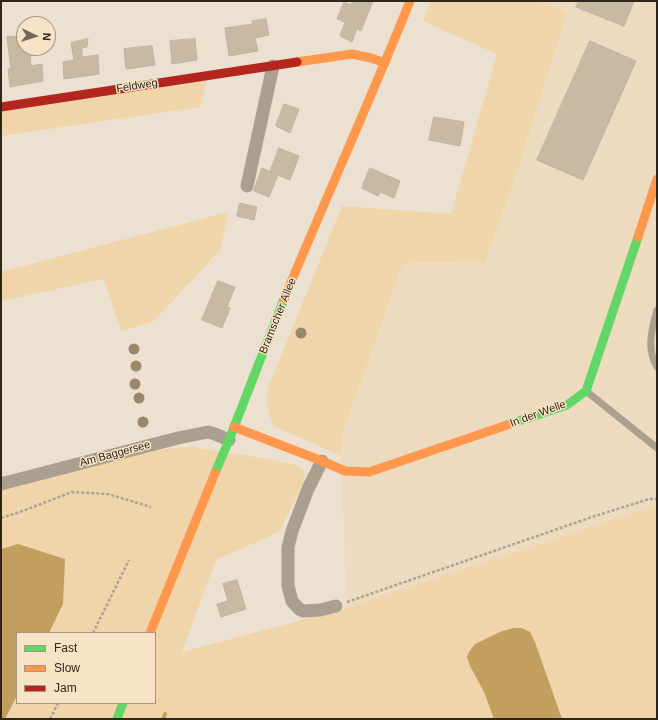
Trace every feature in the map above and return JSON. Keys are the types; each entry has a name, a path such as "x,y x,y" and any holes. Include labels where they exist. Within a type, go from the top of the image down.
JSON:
{"street":[{"name":"Bramscher Allee","path":"150,632 297,268 410,1"},
{"name":"Feldweg","path":"1,107 352,54 385,63"},
{"path":"247,186 273,66"},
{"path":"586,391 657,179"},
{"name":"In der Welle","path":"234,427 345,471 369,472 567,405 586,391"},
{"name":"Am Baggersee","path":"1,484 200,433 208,432 229,440"},
{"path":"322,461 308,489 292,531 288,547 288,586 292,601 299,609 303,611 320,610 336,606"},
{"path":"117,719 123,704"}],"lane":[{"path":"657,310 651,334 651,349 657,367"},
{"path":"586,391 657,448"}],"path":[{"path":"1,518 72,492 108,494 151,508"},
{"path":"336,606 592,517 649,499 657,499"},
{"path":"93,632 129,560"},
{"path":"50,719 58,704"}],"shaded area":[{"path":"431,1 540,1 567,13 519,165 486,261 403,263 341,438 341,456 274,426 266,401 268,388 342,206 451,214 497,54 423,21"},
{"path":"540,1 657,1 657,516 654,507 346,608 341,438 403,263 487,261 567,12"},
{"path":"208,76 200,107 1,136 1,107"},
{"path":"228,212 221,249 154,321 121,331 104,279 1,301 1,272"},
{"path":"192,447 274,460 299,466 305,473 303,484 279,532 216,560 182,652 346,608 654,506 657,516 657,719 562,719 535,642 522,628 514,628 502,631 467,657 470,666 484,692 494,719 5,719 16,698 16,704 156,704 156,632 49,632 63,604 18,544 1,549 1,487 165,449"},
{"path":"18,544 65,559 63,604 49,632 16,632 16,698 5,719 1,719 1,549"},
{"path":"522,628 530,632 535,642 562,719 494,719 484,692 470,666 467,657 475,644 502,631"}],"building":[{"path":"353,1 373,1 361,31 357,29 352,42 340,36 345,22 337,19 344,2 351,5"},
{"path":"579,1 634,1 624,26 576,7"},
{"path":"266,19 269,35 255,38 258,51 229,56 225,28 253,24 252,21"},
{"path":"16,36 16,56 30,56 31,66 42,64 43,81 10,87 8,69 11,69 7,37"},
{"path":"88,39 87,47 82,48 82,57 98,55 99,74 64,79 63,62 74,60 71,43"},
{"path":"195,39 197,60 172,64 170,41"},
{"path":"590,41 636,61 583,180 537,160"},
{"path":"152,46 155,65 126,69 124,49"},
{"path":"284,104 299,109 290,133 276,126"},
{"path":"434,117 464,122 460,146 429,140"},
{"path":"279,148 299,156 290,180 270,172"},
{"path":"262,168 278,175 269,197 254,191"},
{"path":"370,168 400,181 394,198 380,192 378,196 362,188"},
{"path":"240,203 257,207 254,220 237,216"},
{"path":"218,281 235,287 227,307 230,308 222,328 202,320"},
{"path":"237,580 246,609 221,617 217,604 228,601 223,584"}],"waterway":[{"path":"163,719 165,714"}],"traffic: fast":[{"path":"513,423 567,405 586,391 638,237"},
{"path":"215,473 284,299"},
{"path":"117,719 123,704"}],"traffic: slow":[{"path":"284,299 410,1"},
{"path":"297,62 352,54 385,63"},
{"path":"638,237 657,179"},
{"path":"234,427 345,471 369,472 513,423"},
{"path":"150,632 215,473"}],"traffic: jam":[{"path":"1,107 297,62"}]}
